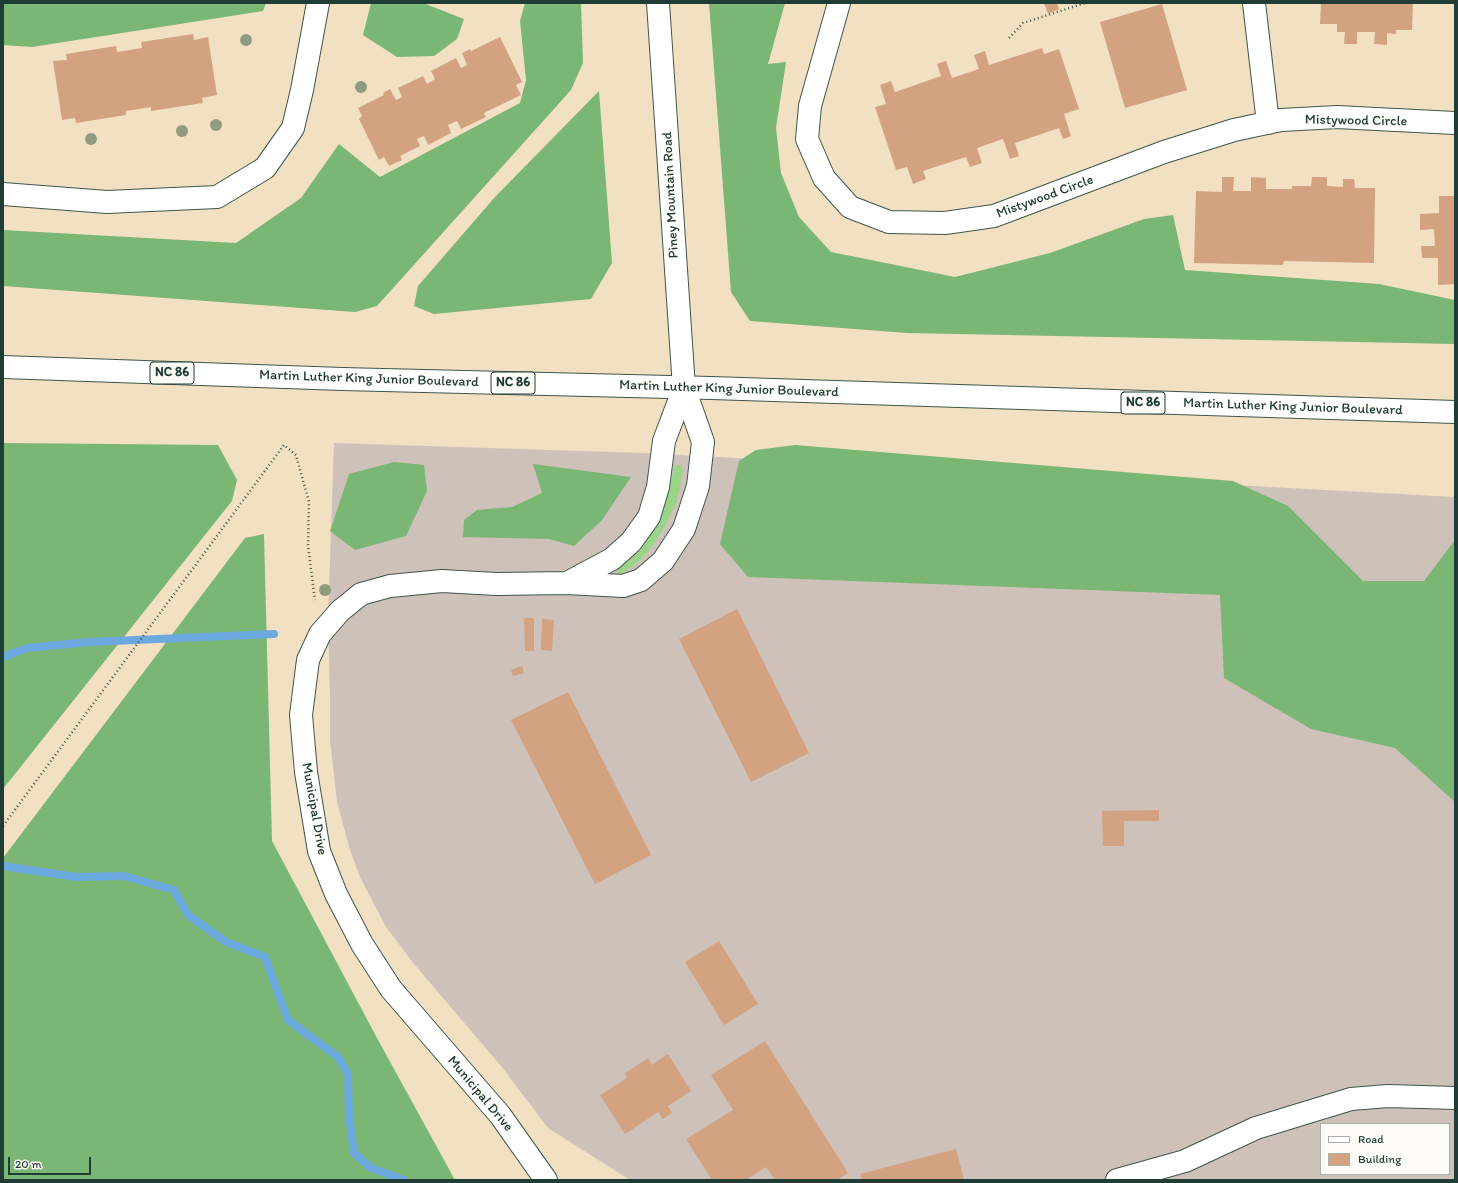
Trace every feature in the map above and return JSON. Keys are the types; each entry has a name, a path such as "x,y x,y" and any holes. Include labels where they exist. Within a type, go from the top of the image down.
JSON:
{"street":[{"path":"3,194 107,202 217,197 265,168 293,128 302,90 318,3"},
{"name":"Piney Mountain Road","path":"658,3 684,388"},
{"name":"Mistywood Circle","path":"839,3 810,106 807,139 824,178 850,206 889,222 945,223 994,216 1164,152 1234,130 1281,120 1337,117 1455,123"},
{"path":"1254,3 1268,123"},
{"name":"Martin Luther King Junior Boulevard","path":"3,367 342,379 1455,412"},
{"name":"Municipal Drive","path":"567,583 612,559 632,542 649,517 658,487 664,441 684,388"},
{"name":"Municipal Drive","path":"546,1180 531,1156 500,1116 391,989 362,944 336,894 319,851 306,772 301,715 308,660 320,634 340,611 361,594 390,586 442,581 496,584 567,583 623,586 641,580 663,561 684,529 698,486 703,442 684,388"},
{"path":"1117,1180 1185,1161 1256,1128 1351,1098 1388,1096 1455,1098"}],"path":[{"path":"1009,38 1023,23 1085,3"},
{"path":"3,826 284,445 296,455 309,502 308,546 320,634"}],"shaded area":[{"path":"334,443 644,453 1455,497 1455,1180 630,1180 548,1128 501,1066 414,964 386,927 360,877 350,850 337,802 330,741 328,619"}],"green space":[{"path":"3,3 266,3 263,11 32,47 3,45"},
{"path":"371,3 423,3 464,19 457,39 434,56 397,57 363,35"},
{"path":"525,3 581,3 583,63 571,90 377,306 355,312 3,286 3,230 236,243 301,198 339,144 380,177 520,103 526,80 520,21"},
{"path":"709,3 785,3 768,64 786,62 776,128 781,173 799,217 831,252 955,277 1050,253 1144,219 1173,215 1185,270 1379,284 1455,300 1455,344 907,333 750,321 731,292"},
{"path":"599,91 612,263 591,299 434,314 414,306 418,286 495,197"},
{"path":"3,443 218,445 237,480 232,501 3,789"},
{"path":"795,445 1233,481 1288,506 1363,581 1424,581 1455,540 1455,802 1395,748 1311,729 1224,678 1220,595 748,577 720,544 739,461 756,450"},
{"path":"394,462 424,465 427,491 406,536 355,550 330,531 349,474"},
{"path":"533,464 631,477 602,520 574,546 549,539 463,537 464,520 477,510 512,507 542,493"},
{"path":"675,465 681,465 683,471 677,501 666,524 652,547 638,562 626,571 617,574 616,568 656,524 664,509"},
{"path":"264,534 272,841 455,1180 3,1180 3,858 245,538"}],"building":[{"path":"1044,3 1057,3 1059,9 1048,14"},
{"path":"1321,3 1413,3 1412,30 1396,30 1396,34 1387,33 1387,45 1374,44 1375,32 1357,32 1357,44 1344,44 1345,32 1337,32 1337,24 1320,24"},
{"path":"1162,4 1187,90 1125,108 1100,22"},
{"path":"193,34 194,40 208,37 217,95 202,98 203,103 151,111 151,107 126,111 126,115 76,123 75,118 62,120 53,61 67,60 66,54 116,46 117,52 142,48 141,42"},
{"path":"500,37 522,82 516,85 521,95 484,113 486,117 461,129 457,121 448,125 451,133 428,145 424,136 417,139 420,146 400,156 402,160 389,166 384,157 379,160 359,119 362,116 358,108 384,95 383,93 390,89 396,100 402,97 398,88 423,76 427,84 435,79 431,71 456,58 461,68 467,65 462,53 470,49 471,51"},
{"path":"1042,48 1044,54 1059,49 1079,109 1064,114 1071,136 1063,139 1059,128 1015,143 1019,156 1010,159 1003,139 977,148 982,163 970,167 966,157 923,171 926,179 913,184 907,167 896,170 875,107 886,104 880,85 891,81 895,92 941,76 937,64 946,61 952,78 979,69 974,55 985,51 989,65"},
{"path":"1222,177 1234,177 1233,191 1251,191 1251,177 1266,178 1266,189 1292,189 1292,186 1311,186 1312,177 1327,177 1327,186 1343,187 1343,179 1354,179 1355,188 1375,188 1374,263 1284,261 1283,265 1194,263 1196,191 1222,192"},
{"path":"1439,196 1455,196 1455,284 1438,285 1438,258 1422,258 1421,246 1435,246 1434,229 1420,230 1420,214 1439,213"},
{"path":"737,609 809,753 751,782 679,639"},
{"path":"524,618 534,618 534,651 525,651"},
{"path":"542,619 554,620 552,651 541,650"},
{"path":"522,666 524,673 513,676 511,670"},
{"path":"568,692 651,855 595,884 511,720"},
{"path":"1159,810 1159,821 1124,821 1124,846 1103,846 1102,811"},
{"path":"719,941 758,1004 724,1025 685,962"},
{"path":"765,1041 848,1173 837,1180 775,1180 766,1167 746,1180 712,1180 686,1139 733,1110 711,1075"},
{"path":"668,1054 691,1091 668,1106 672,1113 663,1119 658,1112 625,1134 600,1095 627,1078 625,1073 648,1058 652,1065"},
{"path":"956,1149 964,1180 862,1180 860,1174"}],"waterway":[{"path":"3,657 27,648 89,642 274,634"},
{"path":"3,866 76,877 124,876 174,890 188,915 226,942 265,957 288,1020 338,1057 348,1074 349,1116 354,1153 371,1168 404,1180"}]}
